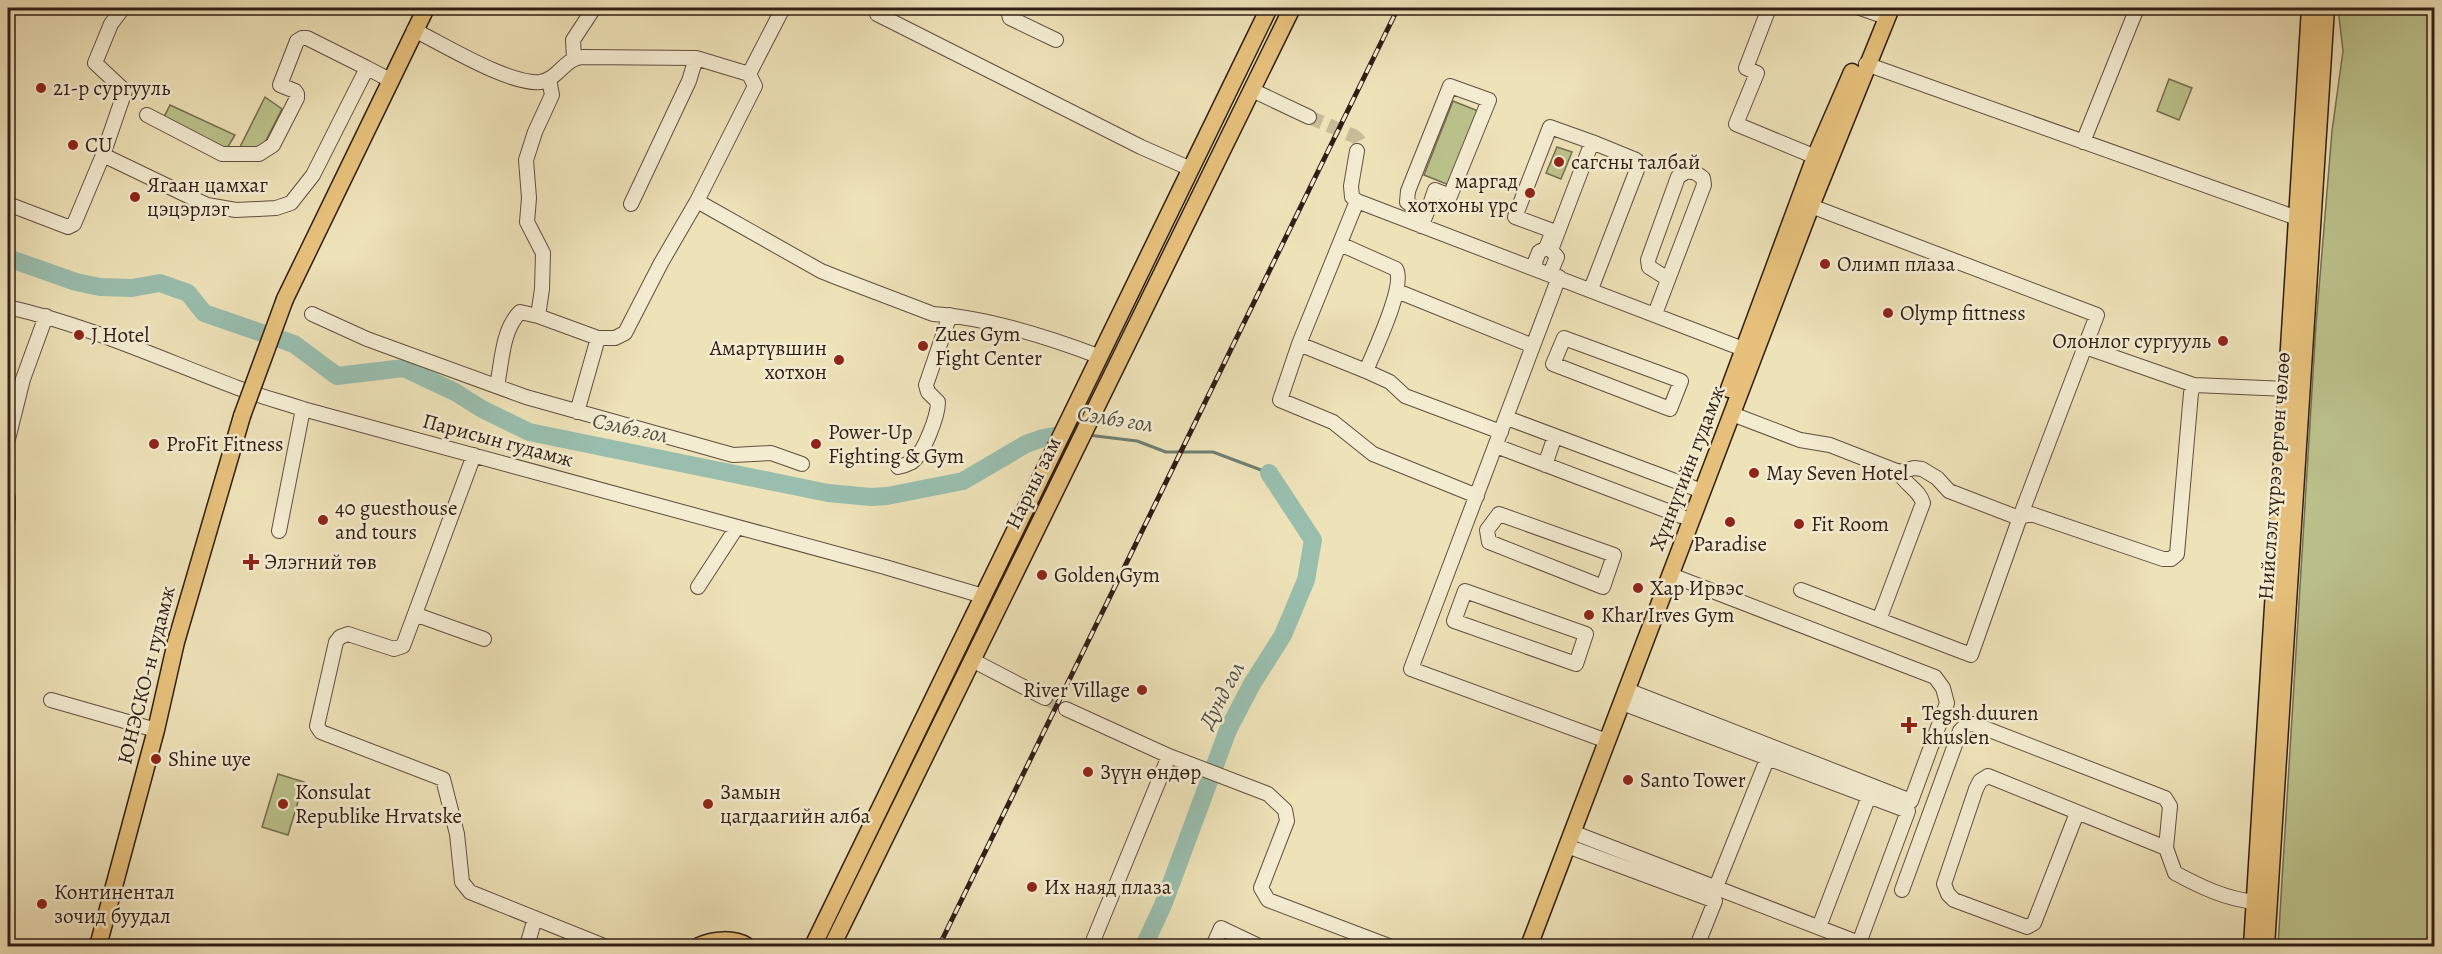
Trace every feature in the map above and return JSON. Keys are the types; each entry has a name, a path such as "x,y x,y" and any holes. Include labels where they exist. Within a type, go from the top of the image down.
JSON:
{"main road":[{"name":"ЮНЭСКО-н гудамж","path":"98,946 156,730 176,642 242,416 285,299 426,8"},
{"name":"Нарны зам","path":"813,946 1078,396 1269,8"},
{"name":"Нарны зам","path":"832,946 1292,8"},
{"name":"Нийслэл хүрээ өргөн чөлөө","path":"2266,946 2287,389 2296,368 2297,218 2310,8"},
{"name":"Нийслэл хүрээ өргөн чөлөө","path":"2252,946 2275,689 2296,368 2326,8"},
{"name":"Хүннүгийн гудамж","path":"1519,946 1602,740 1624,696 1671,575 1697,489 1822,159 1882,10"},
{"name":"Хүннүгийн гудамж","path":"1529,946 1570,839 1602,740 1681,516 1697,489 1731,417 1750,351 1811,206 1822,159 1866,64 1882,10"},
{"path":"1192,166 1205,166 1212,172"},
{"path":"894,780 900,790 910,789"},
{"path":"884,800 897,797 902,805"},
{"path":"699,946 725,940 747,946"}],"street":[{"path":"8,204 68,227 74,224 103,155 125,91 95,63 111,24 123,8"},
{"path":"574,58 573,40 594,8"},
{"path":"748,74 783,8"},
{"path":"1007,8 1010,18 1056,40"},
{"path":"1769,8 1746,68 1757,73 1736,124 1822,159"},
{"path":"1860,8 1882,10"},
{"path":"2083,142 2137,8"},
{"path":"877,14 1141,147 1192,166"},
{"path":"414,30 492,71 534,82 549,79 574,58 696,58 748,74 755,86 698,201 661,263 625,333 615,338 598,338 538,316 520,312 509,329 497,386"},
{"path":"147,115 222,154 259,154 273,145 297,98 295,91 280,85 297,41 302,38 390,80"},
{"path":"631,204 689,81 696,58"},
{"path":"1866,64 2297,218"},
{"path":"103,155 207,205 236,210 276,208 291,203 313,175 367,68"},
{"path":"538,316 543,253 527,222 529,198 526,160 535,132 552,95 549,79"},
{"path":"1421,226 1427,212 1435,190 1450,196 1489,100 1450,86 1408,191 1407,202 1416,209 1427,212"},
{"path":"1250,94 1308,120"},
{"path":"1536,268 1535,262 1539,252 1546,248 1553,231 1515,217 1550,127 1636,160 1638,167 1591,290"},
{"path":"1592,142 1551,250 1557,257 1555,275 1534,343 1411,669 1602,740"},
{"path":"1357,151 1351,186 1352,197 1357,201 1750,351"},
{"path":"1654,314 1668,279 1704,185 1703,178 1687,171 1678,177 1648,260 1649,267 1668,279"},
{"path":"698,201 822,271 933,314 950,315 999,326 1098,356"},
{"path":"1357,201 1299,344 1280,400 1333,422 1373,454 1477,496"},
{"path":"1801,590 1971,655 2019,518 2097,315 1811,206"},
{"path":"1340,244 1396,269 1399,273 1397,291 1366,371"},
{"path":"1397,291 1558,350"},
{"name":"Парисын гудамж","path":"8,306 46,316 303,409 983,596"},
{"path":"312,314 368,339 526,397 733,455 771,453 802,464"},
{"path":"898,467 911,462 918,455 938,413 938,402 927,392 926,385 950,315"},
{"path":"8,439 23,379 46,316"},
{"path":"577,412 598,338"},
{"path":"1564,338 1681,381 1670,408 1553,364 1558,350 1564,338"},
{"path":"1299,344 1390,382 1405,396 1501,432"},
{"path":"2085,347 2194,385 2287,389"},
{"path":"1731,417 1797,445 1830,445 1899,472 1914,468 1922,469 1937,477 1949,491 2019,518 2031,514 2163,559 2171,559 2177,554 2191,393 2194,385"},
{"path":"279,531 303,409"},
{"path":"1507,418 1697,489"},
{"path":"1545,465 1555,436"},
{"path":"1496,446 1681,516"},
{"path":"474,455 417,615 403,646 394,650 348,634 340,637 336,642 317,726 321,732 443,779 457,834 462,882 465,888 604,946"},
{"path":"1878,620 1923,503 1921,496 1904,481 1899,472"},
{"path":"8,498 8,518"},
{"path":"1499,514 1614,555 1603,587 1489,542 1487,530 1499,514"},
{"path":"1467,523 1487,530"},
{"path":"698,586 736,527"},
{"path":"1624,696 1911,801 1947,704 1943,688 1935,677 1671,575"},
{"path":"1465,591 1586,634 1576,664 1455,621 1460,604 1465,591"},
{"path":"1438,596 1460,604"},
{"path":"417,615 484,639"},
{"path":"972,660 1045,698"},
{"path":"1570,839 1716,887 1859,943 1908,811 1768,757 1624,696"},
{"path":"51,700 128,724 156,730"},
{"path":"1066,709 1175,758 1268,794 1285,810 1287,821 1261,888 1263,895 1276,904 1389,946"},
{"path":"1902,890 1960,730 1966,725 1974,724 2164,798 2170,806 2166,848 2175,873 2200,887 2236,900 2255,902"},
{"path":"1716,887 1768,757"},
{"path":"1091,946 1175,758"},
{"path":"2077,813 2034,923 2027,927 1954,900 1948,894 1944,884 1980,781 1988,776 2166,848"},
{"path":"1819,927 1869,796"},
{"path":"1570,839 1715,901 1697,946"},
{"path":"527,946 535,918"},
{"path":"1214,946 1221,928 1259,946"}],"green space":[{"path":"2338,8 2434,8 2434,946 2278,946 2316,325 2332,131 2343,51"},
{"path":"2169,79 2192,88 2179,120 2157,111"},
{"path":"265,97 282,109 259,154 238,151"},
{"path":"1453,101 1478,111 1449,185 1424,175"},
{"path":"170,105 235,135 226,150 163,119"},
{"name":"сагсны талбай","path":"1557,147 1572,152 1561,179 1546,173"},
{"name":"Konsulat Republike Hrvatske","path":"278,774 304,782 288,835 262,827"}],"waterway":[{"name":"Сэлбэ гол","path":"8,258 76,282 100,287 132,288 160,283 188,293 204,313 294,344 337,376 404,368 455,392 482,409 529,432 828,493 871,497 887,496 963,481 1026,444 1071,433"},
{"name":"Сэлбэ гол","path":"1088,435 1137,441 1166,452 1213,452 1269,473"},
{"name":"Дунд гол","path":"1144,946 1163,905 1228,730 1252,684 1283,635 1306,580 1313,540 1269,473"}],"tunnel":[{"path":"1309,117 1354,136 1360,142 1357,151"},
{"path":"1045,698 1066,709"}],"railway":[{"path":"939,946 1398,8"}],"place":[{"name":"21-р сургууль","path":"41,88"},
{"name":"CU","path":"73,145"},
{"name":"сагсны талбай","path":"1559,162"},
{"name":"маргад хотхоны үрс","path":"1530,193"},
{"name":"Ягаан цамхаг цэцэрлэг","path":"135,197"},
{"name":"Олимп плаза","path":"1825,264"},
{"name":"Olymp fittness","path":"1888,313"},
{"name":"J Hotel","path":"79,335"},
{"name":"Олонлог сургууль","path":"2223,341"},
{"name":"Zues Gym Fight Center","path":"923,346"},
{"name":"Амартүвшин хотхон","path":"839,360"},
{"name":"ProFit Fitness","path":"154,444"},
{"name":"Power-Up Fighting & Gym","path":"816,444"},
{"name":"May Seven Hotel","path":"1754,473"},
{"name":"40 guesthouse and tours","path":"323,520"},
{"name":"Paradise","path":"1730,522"},
{"name":"Fit Room","path":"1799,524"},
{"name":"Элэгний төв","path":"251,562"},
{"name":"Golden Gym","path":"1042,575"},
{"name":"Хар Ирвэс","path":"1638,588"},
{"name":"Khar Irves Gym","path":"1589,615"},
{"name":"River Village","path":"1142,690"},
{"name":"Tegsh duuren khuslen","path":"1909,725"},
{"name":"Shine uye","path":"156,759"},
{"name":"Зүүн өндөр","path":"1088,772"},
{"name":"Santo Tower","path":"1628,780"},
{"name":"Konsulat Republike Hrvatske","path":"283,804"},
{"name":"Замын цагдаагийн алба","path":"708,804"},
{"name":"Их наяд плаза","path":"1032,887"},
{"name":"Континентал зочид буудал","path":"42,904"}]}
